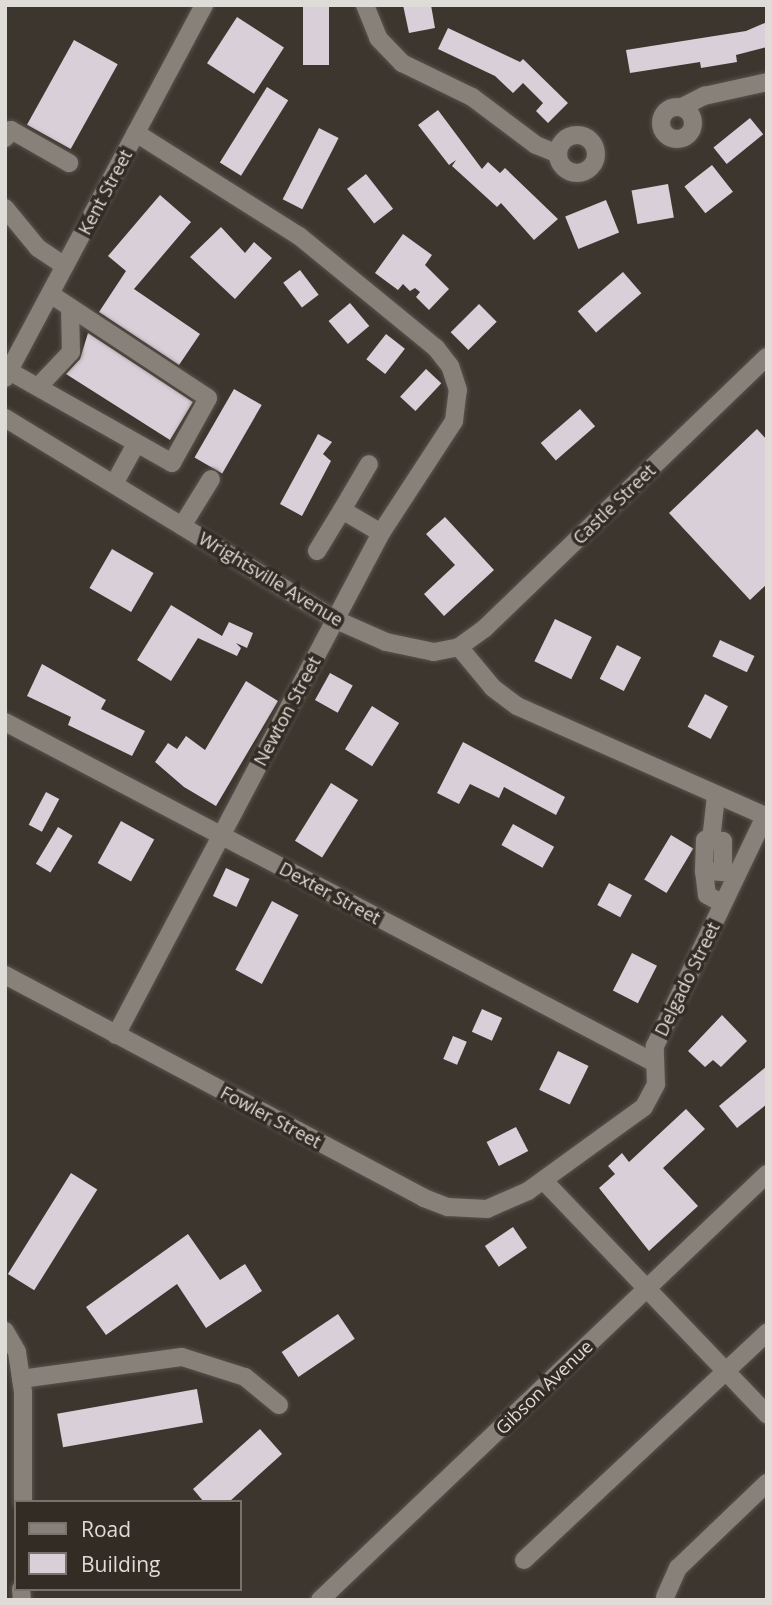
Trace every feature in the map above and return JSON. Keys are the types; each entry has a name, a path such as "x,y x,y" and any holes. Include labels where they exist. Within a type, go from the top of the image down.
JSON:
{"street":[{"name":"Kent Street","path":"7,374 204,5"},
{"path":"365,5 378,38 402,63 472,97 536,145 558,154"},
{"path":"682,107 705,96 767,82"},
{"path":"5,138 11,130 69,163"},
{"name":"Newton Street","path":"117,1035 381,533 454,421 458,390 450,366 436,348 299,236 136,133"},
{"path":"5,208 38,248 65,266"},
{"path":"7,374 38,387 172,463 208,398 50,294"},
{"path":"38,387 71,352 69,307"},
{"name":"Castle Street","path":"459,647 485,628 767,357"},
{"name":"Wrightsville Avenue","path":"5,418 334,619 406,648 434,652 459,647"},
{"path":"114,484 136,444"},
{"path":"317,551 369,464"},
{"path":"182,526 211,478"},
{"path":"342,510 381,533"},
{"path":"459,647 493,688 517,706 766,817"},
{"name":"Dexter Street","path":"5,722 655,1063"},
{"path":"711,840 716,796"},
{"name":"Delgado Street","path":"544,1181 636,1115 654,1092 655,1046 723,904 729,875 766,817"},
{"path":"704,872 729,875 723,841 705,840 704,872 707,895 723,904"},
{"name":"Fowler Street","path":"5,975 448,1207 473,1210 498,1206 544,1181"},
{"name":"Gibson Avenue","path":"320,1600 767,1174"},
{"path":"544,1181 767,1414"},
{"path":"5,1331 16,1352 21,1379 23,1500"},
{"path":"524,1560 767,1333"},
{"path":"21,1379 182,1357 245,1377 279,1405"},
{"path":"665,1597 678,1568 767,1483"}],"building":[{"path":"303,5 329,5 329,65 303,65"},
{"path":"403,5 431,5 435,28 409,33"},
{"path":"237,17 284,47 254,94 207,63"},
{"path":"767,22 767,47 736,55 737,62 701,68 700,62 630,73 626,50 746,31"},
{"path":"448,28 520,62 523,59 568,103 548,123 536,111 543,103 523,83 513,93 495,76 438,49"},
{"path":"74,40 118,64 71,149 27,125"},
{"path":"267,87 288,100 241,176 220,162"},
{"path":"438,110 482,169 488,162 500,173 505,168 558,219 534,240 501,203 497,207 452,166 456,160 449,165 418,125"},
{"path":"750,118 763,134 727,164 713,148"},
{"path":"319,128 339,138 302,209 283,199"},
{"path":"712,165 733,192 705,213 684,187"},
{"path":"366,174 393,209 374,223 347,189"},
{"path":"668,184 674,217 637,224 632,190"},
{"path":"160,195 191,222 134,289 200,334 179,365 99,312 126,271 108,256"},
{"path":"606,200 619,232 578,249 565,216"},
{"path":"221,227 245,253 254,242 272,258 235,299 190,257"},
{"path":"403,234 432,255 425,265 449,289 429,310 416,297 420,292 415,288 410,291 403,284 398,290 375,273"},
{"path":"300,270 319,295 302,307 283,283"},
{"path":"623,272 641,293 596,332 578,311"},
{"path":"350,303 369,326 348,344 329,321"},
{"path":"479,304 497,322 468,350 451,332"},
{"path":"88,333 193,402 170,440 66,374 80,359"},
{"path":"386,334 405,349 385,374 366,359"},
{"path":"426,369 441,383 415,411 400,397"},
{"path":"234,389 262,405 222,473 194,457"},
{"path":"580,409 595,426 556,460 541,443"},
{"path":"757,429 767,440 767,584 750,600 669,513"},
{"path":"318,434 332,442 323,454 331,461 302,516 280,504"},
{"path":"445,517 494,570 444,616 424,594 455,565 426,534"},
{"path":"112,549 154,573 131,612 90,588"},
{"path":"171,605 222,636 229,622 253,633 247,648 236,643 241,648 237,656 198,638 171,681 137,660"},
{"path":"555,619 592,637 571,679 534,661"},
{"path":"720,640 754,656 747,672 712,656"},
{"path":"617,645 641,657 624,691 600,679"},
{"path":"42,664 106,700 101,709 145,731 132,756 68,725 71,717 27,696"},
{"path":"330,673 353,686 338,713 315,700"},
{"path":"246,681 278,701 216,806 184,787 155,762 168,743 177,749 186,736 205,750"},
{"path":"705,694 728,706 711,739 688,727"},
{"path":"372,706 399,723 372,766 345,749"},
{"path":"463,742 565,797 556,815 504,787 499,798 470,784 459,804 437,793"},
{"path":"331,783 358,800 322,858 295,841"},
{"path":"46,792 59,799 42,832 29,825"},
{"path":"121,821 154,839 131,881 98,863"},
{"path":"513,824 554,847 542,868 501,845"},
{"path":"58,827 73,836 50,873 36,864"},
{"path":"671,835 693,848 667,893 644,880"},
{"path":"226,868 250,879 236,907 213,896"},
{"path":"609,883 632,895 620,917 597,905"},
{"path":"272,901 298,915 262,984 235,970"},
{"path":"632,953 657,966 638,1003 613,990"},
{"path":"482,1009 502,1018 492,1041 472,1032"},
{"path":"722,1015 747,1041 721,1067 713,1060 705,1067 688,1051"},
{"path":"453,1036 467,1042 457,1065 443,1059"},
{"path":"558,1051 589,1066 570,1105 539,1090"},
{"path":"767,1066 767,1104 737,1128 719,1106"},
{"path":"686,1109 705,1129 663,1168 698,1206 649,1251 599,1188 615,1174 608,1166 622,1153 629,1162"},
{"path":"516,1127 528,1151 499,1166 487,1142"},
{"path":"71,1173 97,1189 34,1290 8,1274"},
{"path":"513,1227 527,1248 499,1267 485,1246"},
{"path":"188,1234 220,1280 245,1264 262,1291 206,1328 177,1284 106,1335 86,1307"},
{"path":"338,1314 355,1339 298,1377 282,1352"},
{"path":"197,1389 203,1422 63,1447 57,1414"},
{"path":"260,1429 282,1454 231,1500 202,1500 193,1489"}]}
